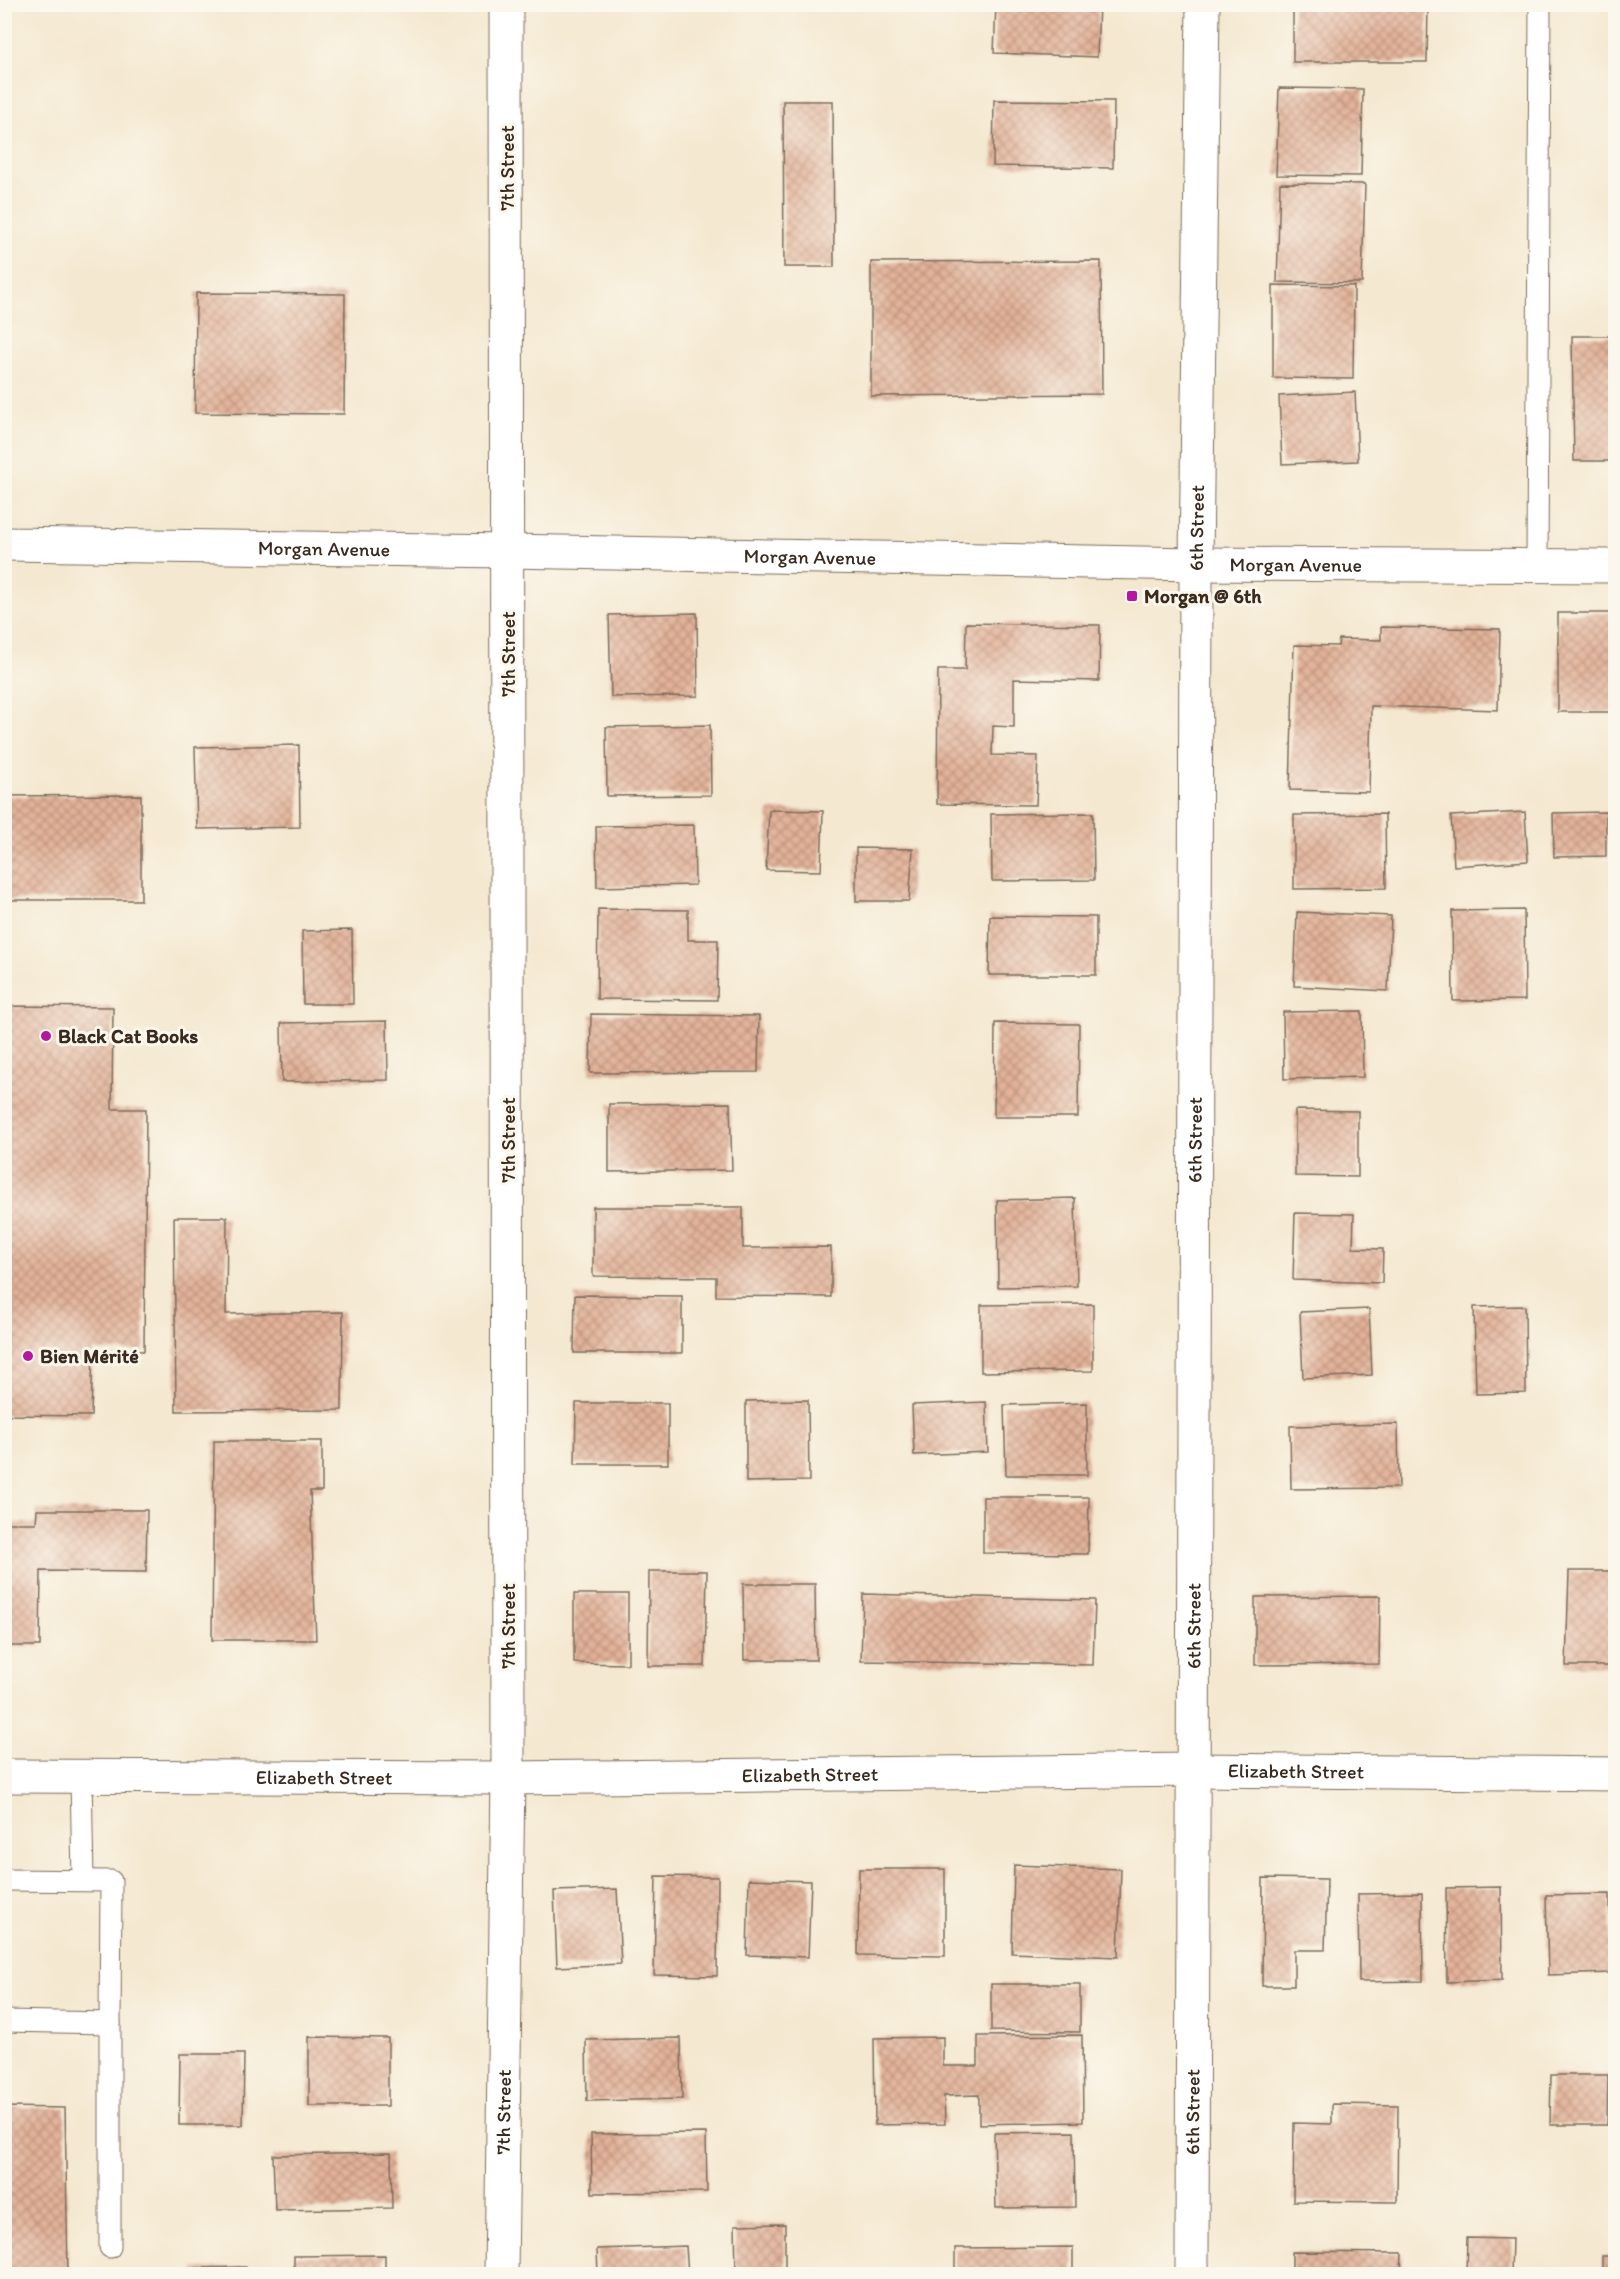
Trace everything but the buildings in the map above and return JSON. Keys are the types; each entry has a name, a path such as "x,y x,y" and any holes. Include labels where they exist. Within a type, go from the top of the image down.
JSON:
{"street":[{"name":"7th Street","path":"501,2274 508,1778 506,4"},
{"name":"6th Street","path":"1192,2274 1196,564 1203,4"},
{"name":"Morgan Avenue","path":"4,544 1196,564 1616,566"},
{"name":"Elizabeth Street","path":"4,1776 508,1778 1192,1770 1616,1774"}],"lane":[{"path":"1537,565 1540,4"},
{"path":"81,1776 83,1880"},
{"path":"4,1880 111,1881 110,2247"},
{"path":"4,2021 111,2024"}],"place":[{"name":"Morgan @ 6th","path":"1132,596"},
{"name":"Black Cat Books","path":"46,1036"},
{"name":"Bien Mérité","path":"28,1356"}]}
